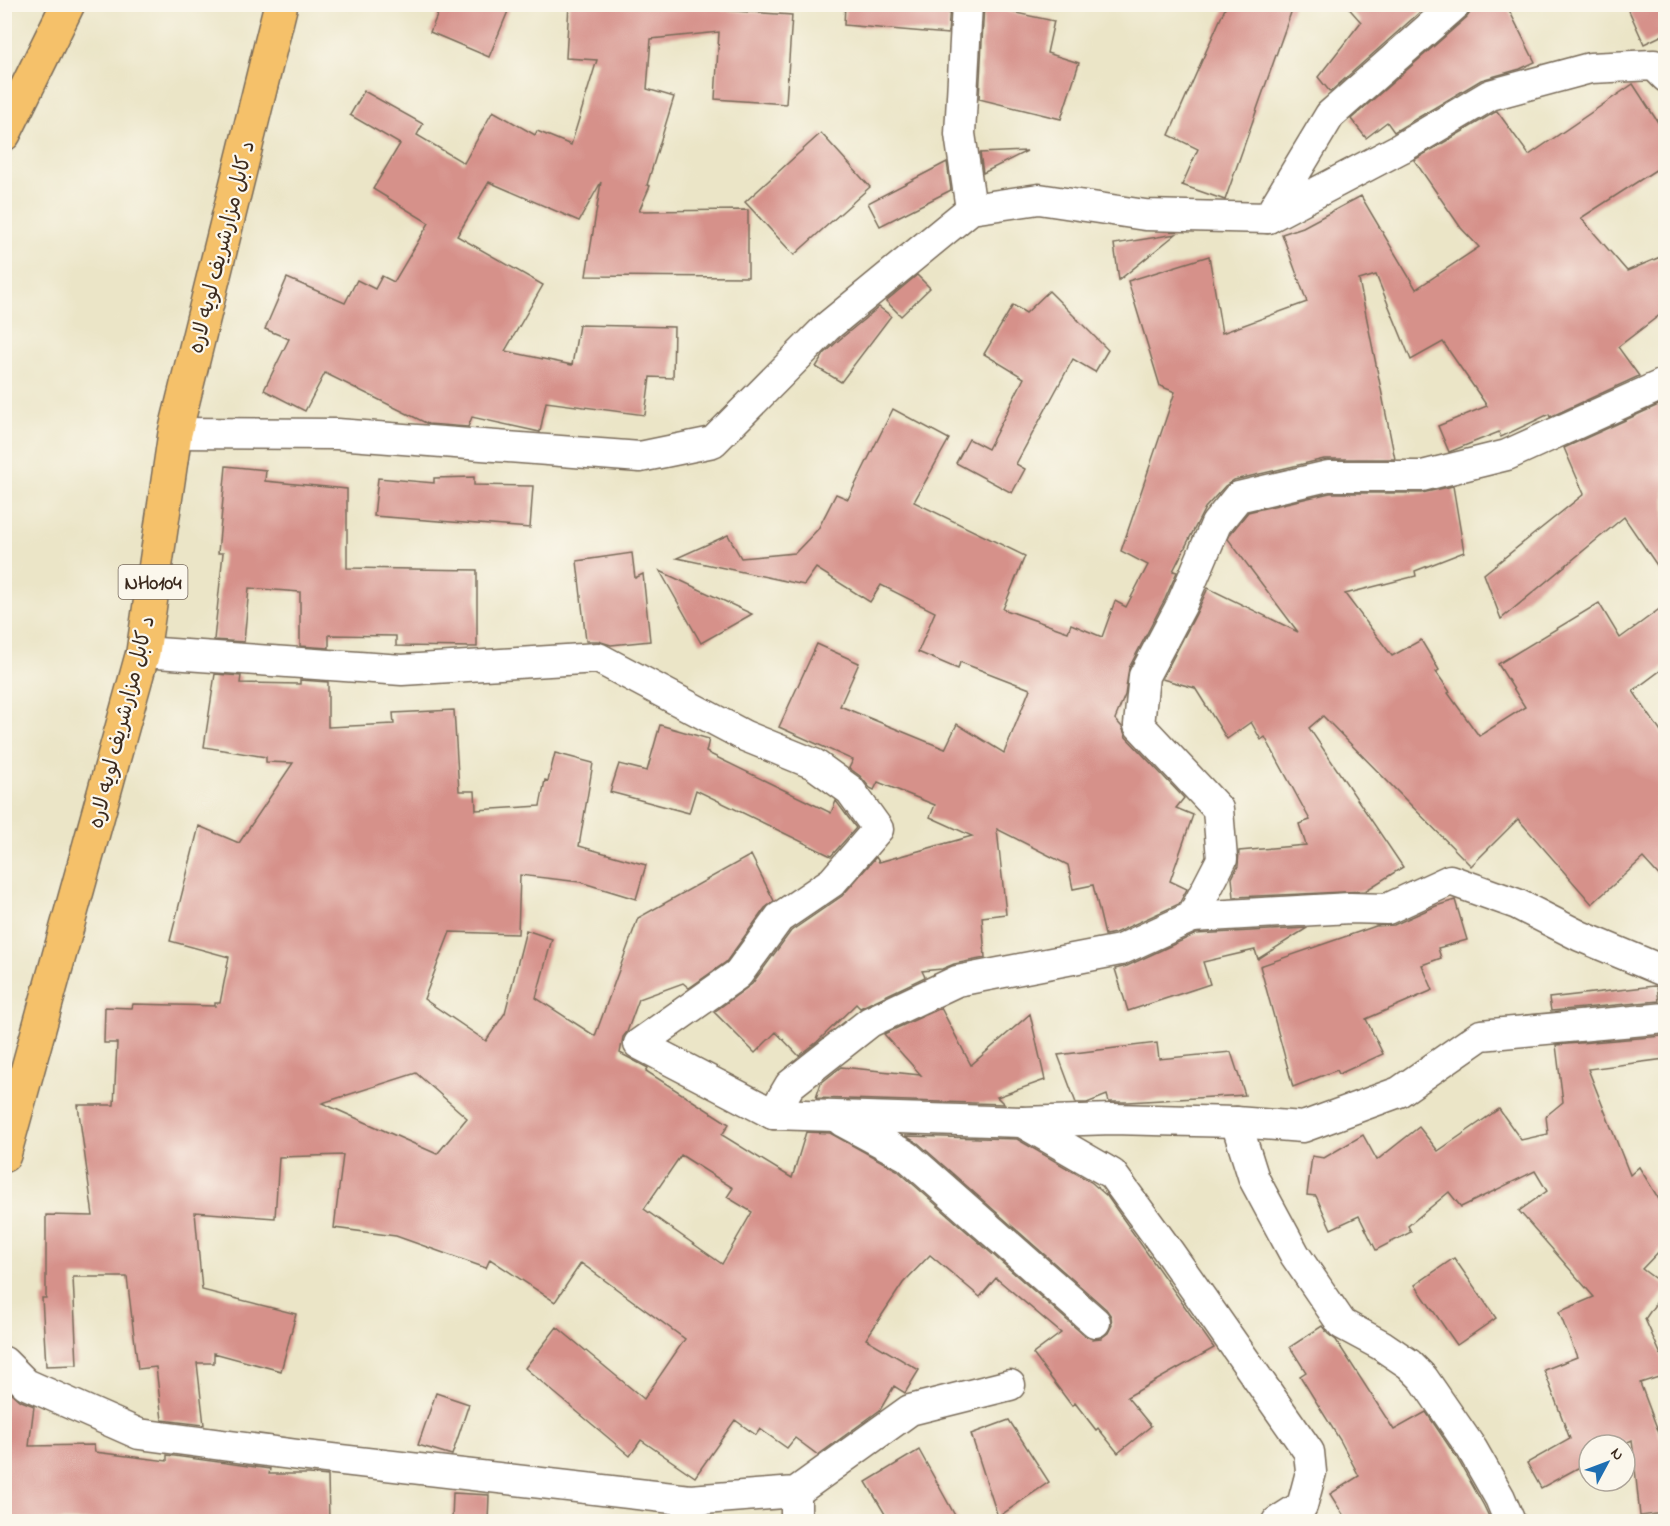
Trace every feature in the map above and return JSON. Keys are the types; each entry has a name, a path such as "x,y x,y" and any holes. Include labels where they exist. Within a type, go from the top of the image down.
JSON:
{"highway":[{"path":"4,134 68,4"},
{"name":"د کابل مزارشریف لویه لاره","path":"4,1155 143,652 175,433 281,4"}],"street":[{"path":"967,4 960,134 970,209"},
{"path":"1268,218 1330,115 1456,4"},
{"path":"175,433 337,434 640,457 713,442 827,327 970,209 1039,199 1146,215 1268,218 1401,148 1490,95 1590,68 1654,65 1665,77"},
{"path":"1192,917 1222,859 1218,809 1139,725 1144,676 1181,606 1216,524 1239,497 1328,476 1422,476 1506,455 1665,383"},
{"path":"143,652 402,670 598,658 746,736 814,764 850,790 878,829 832,882 779,918 738,974 639,1044 773,1114 837,1118 1022,1122 1112,1119 1236,1122 1303,1127 1399,1092 1481,1035 1665,1018"},
{"path":"773,1114 790,1085 870,1022 957,981 1120,950 1192,917 1350,908 1387,909 1450,880 1517,904 1580,936 1665,972"},
{"path":"837,1118 907,1156 1095,1322"},
{"path":"1022,1122 1112,1174 1309,1452 1311,1472 1302,1506 1277,1521"},
{"path":"1236,1122 1254,1179 1295,1255 1342,1324 1390,1351 1424,1378 1472,1449 1500,1498 1510,1521"},
{"path":"4,1362 26,1384 139,1434 298,1455 690,1500 796,1492 910,1410 1010,1385"},
{"path":"796,1492 796,1521"}],"building":[{"path":"442,4 511,4 489,57 430,32"},
{"path":"569,4 721,4 721,10 792,15 786,104 715,99 719,32 651,39 647,89 674,97 647,185 650,186 639,211 748,210 748,277 586,276 601,182 579,221 489,182 457,236 543,285 505,351 572,365 579,325 674,327 673,378 650,377 645,415 546,402 540,432 472,417 468,427 428,424 325,373 305,411 264,390 289,339 265,329 287,278 345,303 357,280 375,289 382,276 394,282 429,223 373,189 400,144 350,115 364,91 423,124 417,135 464,163 493,111 535,135 537,131 571,145 597,60 566,58"},
{"path":"845,4 950,4 948,34 844,25"},
{"path":"984,4 997,4 997,9 1054,21 1047,53 1079,63 1061,119 979,99"},
{"path":"1227,4 1294,4 1225,200 1182,185 1198,149 1169,135"},
{"path":"1345,4 1429,4 1330,92 1318,77 1361,22"},
{"path":"1473,4 1506,4 1535,62 1520,69 1481,80 1394,132 1387,122 1366,138 1351,119 1467,17"},
{"path":"1626,4 1665,4 1665,34 1644,44"},
{"path":"1633,84 1665,133 1665,164 1581,218 1627,271 1665,255 1665,311 1618,347 1639,376 1501,437 1499,432 1449,452 1438,426 1487,406 1443,342 1411,360 1376,275 1359,280 1395,459 1324,459 1234,480 1225,486 1205,508 1173,571 1177,572 1165,599 1129,668 1125,695 1115,719 1122,727 1126,737 1184,798 1176,808 1193,815 1170,881 1187,889 1179,904 1115,933 1105,935 1093,885 1073,889 1068,865 997,829 1006,914 982,917 985,958 954,964 942,969 922,971 925,977 860,1008 856,1004 799,1056 776,1032 755,1053 714,1012 752,984 791,931 842,896 876,857 879,862 972,836 930,817 935,805 878,782 874,790 870,788 849,768 853,760 779,727 817,644 859,663 840,706 945,749 957,724 1004,753 1030,689 960,662 958,669 918,652 935,612 881,585 870,602 816,568 804,585 677,558 728,535 741,558 795,553 818,529 836,494 848,499 893,409 949,439 914,502 1025,556 1003,609 1068,632 1071,624 1102,637 1115,601 1126,607 1148,565 1121,551 1175,392 1160,386 1128,281 1209,256 1222,333 1307,302 1282,234 1303,227 1361,196 1416,289 1479,247 1461,228 1414,160 1497,111 1529,155"},
{"path":"821,133 870,187 794,255 745,202"},
{"path":"1027,151 983,173 980,153"},
{"path":"947,162 951,190 880,226 868,203"},
{"path":"1176,234 1119,280 1114,244"},
{"path":"917,275 930,288 901,316 886,301"},
{"path":"1049,291 1108,350 1095,372 1073,359 1016,464 1025,469 1012,493 956,463 969,439 988,449 1024,378 984,354 1013,305 1026,313"},
{"path":"879,307 891,316 841,382 816,367 824,354"},
{"path":"1665,402 1665,577 1624,517 1501,619 1484,574 1584,494 1564,448"},
{"path":"226,466 266,470 265,481 347,489 347,568 477,570 477,647 396,646 396,636 329,635 329,648 300,646 300,592 249,588 244,642 214,640 223,553 218,553"},
{"path":"474,477 474,485 533,486 530,528 374,516 378,478 434,483 434,478"},
{"path":"1453,486 1464,552 1415,571 1416,576 1345,594 1392,656 1421,640 1439,670 1436,672 1450,692 1448,693 1479,736 1525,707 1498,664 1599,603 1620,638 1665,605 1665,667 1633,691 1665,738 1665,882 1643,858 1592,904 1518,819 1471,866 1323,716 1309,728 1403,867 1365,891 1234,897 1232,878 1238,866 1239,851 1306,845 1299,824 1310,820 1265,737 1261,740 1251,722 1227,739 1195,688 1162,679 1208,588 1298,632 1228,539 1231,533 1248,512 1330,493 1422,493"},
{"path":"632,553 635,578 643,574 650,641 611,645 598,641 586,641 577,561"},
{"path":"660,571 752,614 701,643"},
{"path":"215,674 241,676 240,683 300,684 300,680 328,682 328,727 394,724 393,713 454,710 459,791 475,791 476,810 540,806 545,780 548,781 555,753 593,763 579,846 646,865 636,899 580,882 520,875 518,934 450,932 424,999 486,1041 505,1013 526,930 552,939 536,998 595,1036 638,918 751,855 774,901 765,908 726,962 689,988 683,983 639,999 623,1037 620,1053 648,1068 646,1071 729,1124 722,1135 792,1178 806,1132 830,1133 897,1170 1084,1335 1092,1339 1101,1338 1108,1333 1112,1325 1111,1316 1106,1309 918,1143 905,1136 1017,1139 1091,1182 1107,1196 1214,1348 1127,1397 1151,1426 1118,1453 1075,1403 1072,1406 1033,1354 1061,1333 996,1278 980,1297 930,1255 903,1283 866,1339 919,1370 905,1393 894,1386 880,1410 818,1455 795,1438 787,1448 760,1429 756,1435 735,1420 695,1477 641,1440 630,1456 525,1368 557,1327 644,1399 685,1339 581,1263 555,1302 490,1259 486,1268 396,1236 334,1228 343,1155 279,1157 275,1218 195,1212 202,1290 296,1314 281,1371 214,1353 214,1363 197,1363 204,1425 162,1420 156,1367 138,1369 127,1277 73,1277 77,1365 46,1366 42,1298 46,1298 46,1215 93,1216 78,1105 114,1105 117,1043 104,1043 105,1007 132,1008 133,1004 215,1006 215,1003 220,1003 229,957 170,941 199,826 239,843 293,763 266,762 266,757 204,747","holes":["416,1073 467,1118 437,1154 322,1103","681,1155 733,1188 727,1197 752,1212 722,1264 644,1209"]},
{"path":"660,725 709,739 706,752 831,813 836,801 856,828 831,856 696,790 689,813 610,792 619,764 647,771"},
{"path":"1455,900 1467,940 1438,948 1441,958 1422,965 1433,990 1366,1019 1383,1054 1339,1074 1337,1070 1293,1087 1260,966 1376,926 1394,925"},
{"path":"1307,928 1258,959 1255,950 1203,962 1210,984 1128,1011 1115,969 1127,966 1196,934"},
{"path":"1657,987 1659,1001 1551,1011 1549,998"},
{"path":"941,1008 971,1065 1030,1014 1045,1080 997,1097 1004,1104 816,1098 821,1083 841,1067 921,1075 884,1034"},
{"path":"1663,1036 1665,1059 1588,1069 1630,1175 1639,1167 1665,1209 1665,1245 1642,1269 1665,1286 1665,1290 1645,1319 1665,1364 1665,1375 1640,1383 1665,1449 1665,1513 1640,1516 1637,1488 1637,1433 1577,1433 1577,1468 1541,1488 1527,1463 1570,1439 1544,1370 1577,1357 1559,1312 1594,1297 1519,1211 1547,1191 1535,1171 1461,1207 1449,1192 1408,1226 1411,1232 1376,1250 1359,1216 1331,1229 1316,1196 1307,1195 1312,1156 1324,1158 1363,1135 1377,1160 1419,1127 1438,1151 1499,1109 1521,1140 1548,1134 1546,1116 1563,1102 1556,1045"},
{"path":"1157,1043 1159,1059 1231,1052 1245,1095 1109,1102 1107,1095 1087,1103 1076,1103 1058,1055"},
{"path":"1454,1258 1496,1318 1457,1345 1415,1285"},
{"path":"1322,1326 1336,1340 1394,1430 1426,1412 1457,1458 1491,1521 1347,1521 1330,1494 1359,1476 1340,1440 1300,1376 1306,1372 1290,1347"},
{"path":"4,1391 34,1406 29,1446 94,1445 95,1452 167,1461 167,1455 270,1469 269,1474 328,1476 329,1521 4,1521"},
{"path":"436,1393 469,1404 452,1455 418,1445"},
{"path":"1009,1420 1049,1482 998,1517 971,1434"},
{"path":"919,1450 958,1521 889,1521 866,1482"},
{"path":"453,1493 489,1495 488,1521 452,1521"}]}
